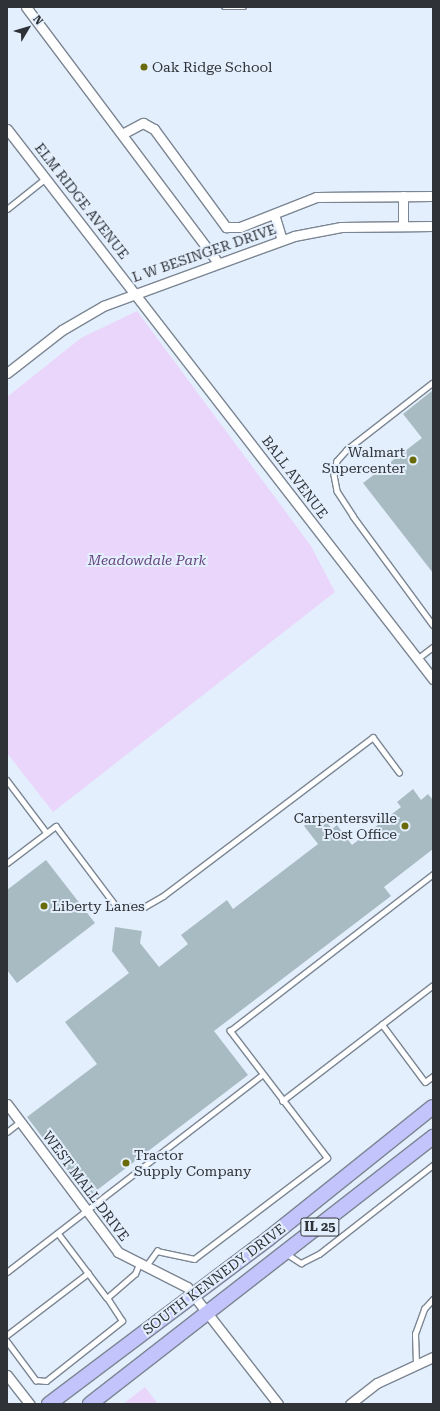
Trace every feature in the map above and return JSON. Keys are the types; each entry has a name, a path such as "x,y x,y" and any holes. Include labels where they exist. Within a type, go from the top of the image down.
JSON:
{"main road":[{"name":"SOUTH KENNEDY DRIVE","path":"49,1404 193,1295 433,1107"},
{"name":"SOUTH KENNEDY DRIVE","path":"90,1404 287,1254 433,1137"}],"street":[{"path":"26,7 218,263"},
{"path":"122,134 143,123 154,129 226,227 240,227 316,197 433,196"},
{"name":"ELM RIDGE AVENUE","path":"7,129 135,291"},
{"path":"403,226 404,196"},
{"path":"274,214 282,240"},
{"name":"L W BESINGER DRIVE","path":"7,373 77,320 135,291 282,240 341,227 433,226"},
{"name":"BALL AVENUE","path":"135,291 433,679"},
{"name":"WEST MALL DRIVE","path":"7,1104 118,1252 142,1266 175,1278 193,1295 207,1315 278,1404"},
{"path":"350,1404 377,1383 416,1363 433,1357"},
{"path":"7,1375 30,1404"}],"lane":[{"path":"224,7 244,7"},
{"path":"7,209 46,178"},
{"path":"433,383 347,450 337,461 334,475 337,491 353,516 433,625"},
{"path":"417,659 433,647"},
{"path":"7,863 56,826 116,906 144,907 163,896 373,737 399,772"},
{"path":"7,780 47,833"},
{"path":"107,1298 135,1274 157,1251 194,1259 327,1158 262,1075 230,1031 433,874"},
{"path":"282,1101 433,985"},
{"path":"382,1024 425,1082 433,1076"},
{"path":"7,1272 262,1075"},
{"path":"7,1132 20,1122"},
{"path":"287,1254 301,1263 319,1254 433,1165"},
{"path":"7,1341 36,1380 46,1380 122,1321 107,1298 58,1233"},
{"path":"7,1335 88,1273"},
{"path":"416,1363 415,1334 424,1308 433,1299"}],"green space":[{"name":"Meadowdale Park","path":"137,311 311,546 335,592 53,812 7,753 7,397 81,338"},
{"path":"145,1387 158,1404 123,1404"}],"building":[{"name":"Walmart Supercenter","path":"433,390 433,573 363,483 422,438 403,414"},
{"path":"413,789 421,800 428,794 433,800 433,849 384,887 391,896 214,1031 248,1075 88,1197 27,1117 97,1064 65,1022 129,973 112,951 115,927 142,931 140,943 159,967 188,944 181,935 227,900 233,909 318,844 304,826 320,813 332,829 337,825 352,845 401,807 397,802"},
{"name":"Liberty Lanes","path":"46,860 95,923 17,983 7,970 7,890"}],"place":[{"name":"Oak Ridge School","path":"144,67"},
{"name":"Walmart Supercenter","path":"413,460"},
{"name":"Carpentersville Post Office","path":"405,826"},
{"name":"Liberty Lanes","path":"44,906"},
{"name":"Tractor Supply Company","path":"126,1163"}]}
